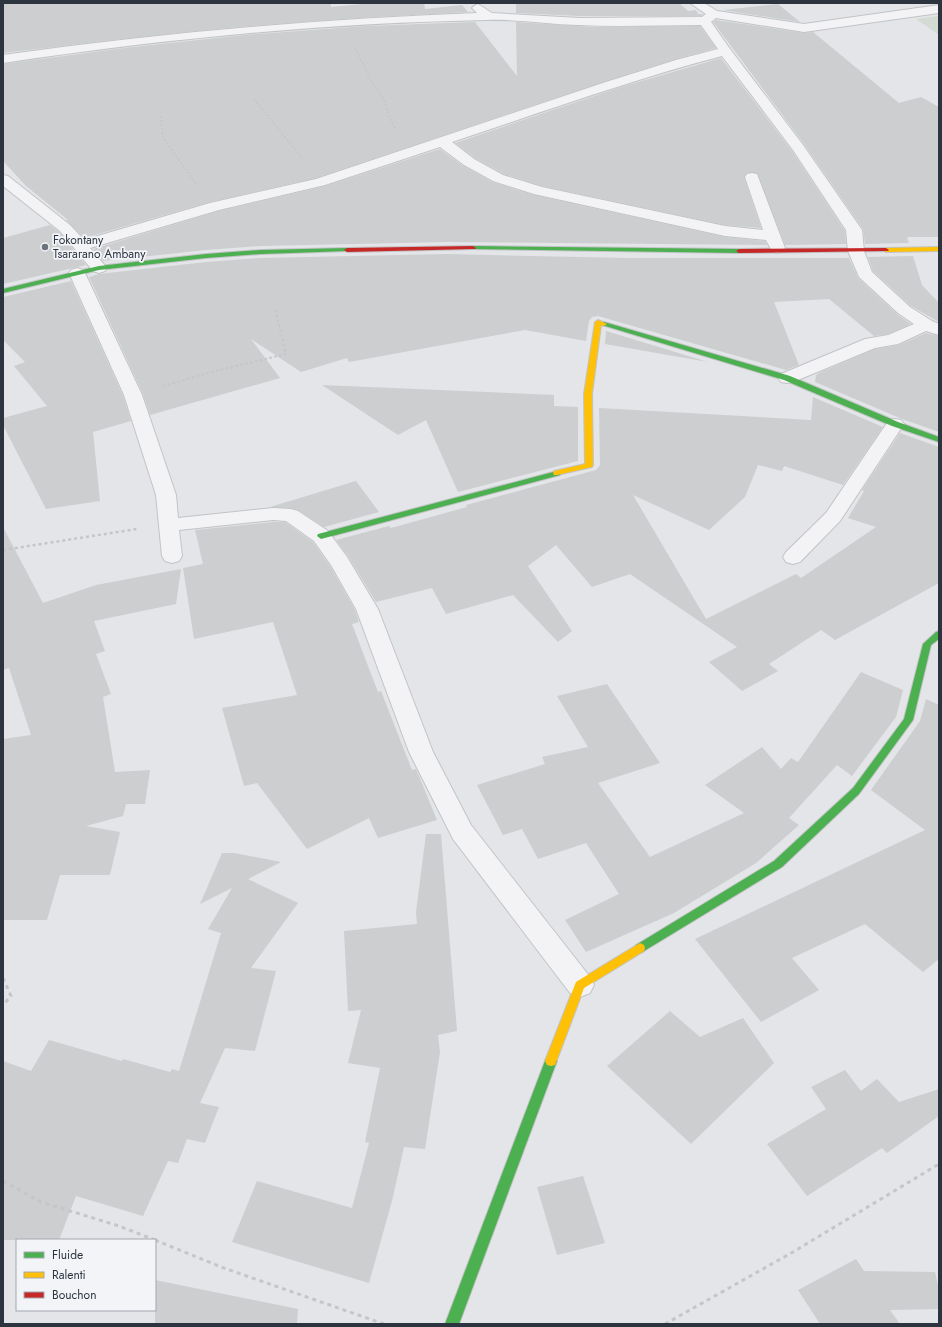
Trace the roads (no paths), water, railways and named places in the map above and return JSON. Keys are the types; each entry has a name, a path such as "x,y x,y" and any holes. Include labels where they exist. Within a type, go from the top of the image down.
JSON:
{"street":[{"path":"472,3 489,16"},
{"path":"696,3 710,18 725,51 798,148 854,230 856,252 865,274 904,310 932,328"},
{"path":"3,59 80,47 250,30 343,23 489,16 580,22 710,18 804,28 939,9"},
{"path":"81,246 215,206 320,182 646,74 725,51"},
{"path":"443,142 469,162 498,178 539,191 725,231 773,236"},
{"path":"752,177 778,252"},
{"path":"3,179 65,228 99,268"},
{"path":"3,291 99,268 206,256 328,250 446,248 625,251 856,252 939,249"},
{"path":"77,273 133,395 166,495 172,556"},
{"path":"320,536 589,465 588,394 598,322 787,378 895,424 939,440"},
{"path":"787,378 871,343 892,340 932,328"},
{"path":"793,557 833,517 895,424"},
{"path":"169,525 273,514 291,515 320,536 340,562 367,608 421,752 462,832 580,986"},
{"path":"452,1324 580,986 778,864 856,791 908,720 927,644 939,634"}],"place":[{"name":"Fokontany Tsararano Ambany","path":"45,247"}]}
